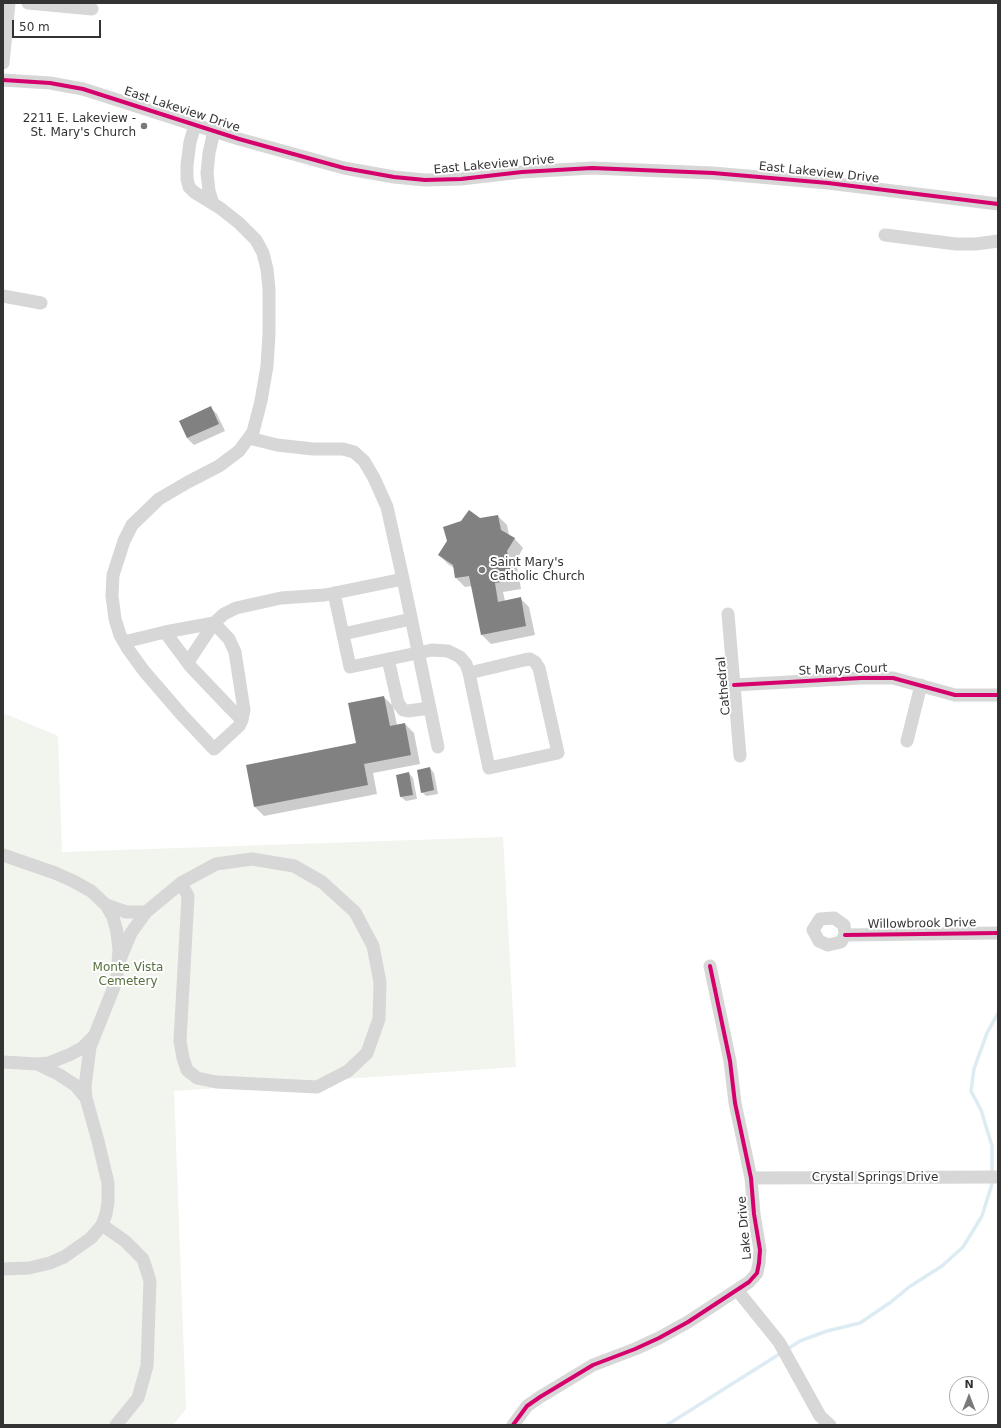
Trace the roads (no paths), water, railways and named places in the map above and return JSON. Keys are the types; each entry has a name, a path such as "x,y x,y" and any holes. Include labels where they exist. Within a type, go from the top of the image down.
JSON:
{"street":[{"path":"3,63 9,3"},
{"path":"28,3 92,9"},
{"name":"East Lakeview Drive","path":"3,80 50,83 83,89 214,131 344,168 388,176 425,180 461,179 522,172 600,168 713,173 805,181 998,204"},
{"path":"195,125 188,155 187,179 189,186 194,192 239,223 256,240 263,253 267,269 269,289 269,334 267,366 261,401 252,432 239,451 219,466 188,482 159,500 132,525 124,541 113,575 112,596 115,619 124,642 144,671 214,749 239,726 244,710 235,652 229,640 214,622"},
{"path":"213,204 209,191 207,173 209,153 214,131"},
{"path":"885,235 956,244 976,244 998,241"},
{"path":"3,296 41,303"},
{"path":"249,438 277,445 313,449 343,449 354,452 364,461 374,478 387,507 404,579 438,747"},
{"path":"188,662 214,622 224,614 236,608 281,598 325,595 404,579"},
{"path":"334,593 350,667 432,650 448,651 460,657 466,664 469,673 489,768 558,753 539,668 535,662 530,659 469,673"},
{"name":"Cathedral","path":"728,614 740,756"},
{"path":"343,634 412,619"},
{"path":"124,642 214,622"},
{"path":"165,632 188,662 230,709 242,720"},
{"path":"388,659 398,703 401,707 408,711 430,708"},
{"name":"St Marys Court","path":"734,685 861,678 893,678 955,695 998,695"},
{"path":"907,741 921,685"},
{"path":"3,855 55,873 91,891 106,905 116,925 118,939 117,976 110,999 93,1037 88,1056 86,1073 86,1098 100,1147 108,1183 108,1202 106,1214 102,1225 91,1238 64,1257 50,1263 29,1268 3,1269"},
{"path":"118,962 130,933 146,912 181,883 216,864 252,859 294,866 322,882 355,912 373,946 380,982 379,1019 367,1053 348,1071 317,1087 216,1082 197,1078 187,1070 180,1041 188,896 181,883"},
{"path":"106,905 126,912 146,912"},
{"name":"Willowbrook Drive","path":"845,935 998,933"},
{"name":"Lake Drive","path":"513,1425 527,1406 540,1397 593,1365 635,1349 688,1322 738,1290 749,1282 757,1273 760,1250 754,1214 751,1178 735,1102 730,1061 710,966"},
{"path":"3,1062 37,1064 49,1063 82,1048 93,1037"},
{"path":"37,1064 58,1074 75,1085 86,1098"},
{"name":"Crystal Springs Drive","path":"751,1178 998,1177"},
{"path":"102,1225 125,1241 143,1259 150,1281 147,1366 138,1398 116,1425"},
{"path":"738,1290 779,1342 820,1416 830,1425"}],"waterway":[{"path":"786,1350 800,1341 827,1331 860,1323 891,1302 909,1287 942,1266 963,1247 982,1216 992,1184 992,1146 981,1110 971,1091 974,1069 987,1033 998,1013"},
{"path":"667,1425 781,1353"}],"place":[{"name":"2211 E. Lakeview - St. Mary's Church","path":"144,126"},
{"name":"Saint Mary's Catholic Church","path":"482,570"}],"park label":[{"name":"Monte Vista Cemetery","path":"128,975"}]}
